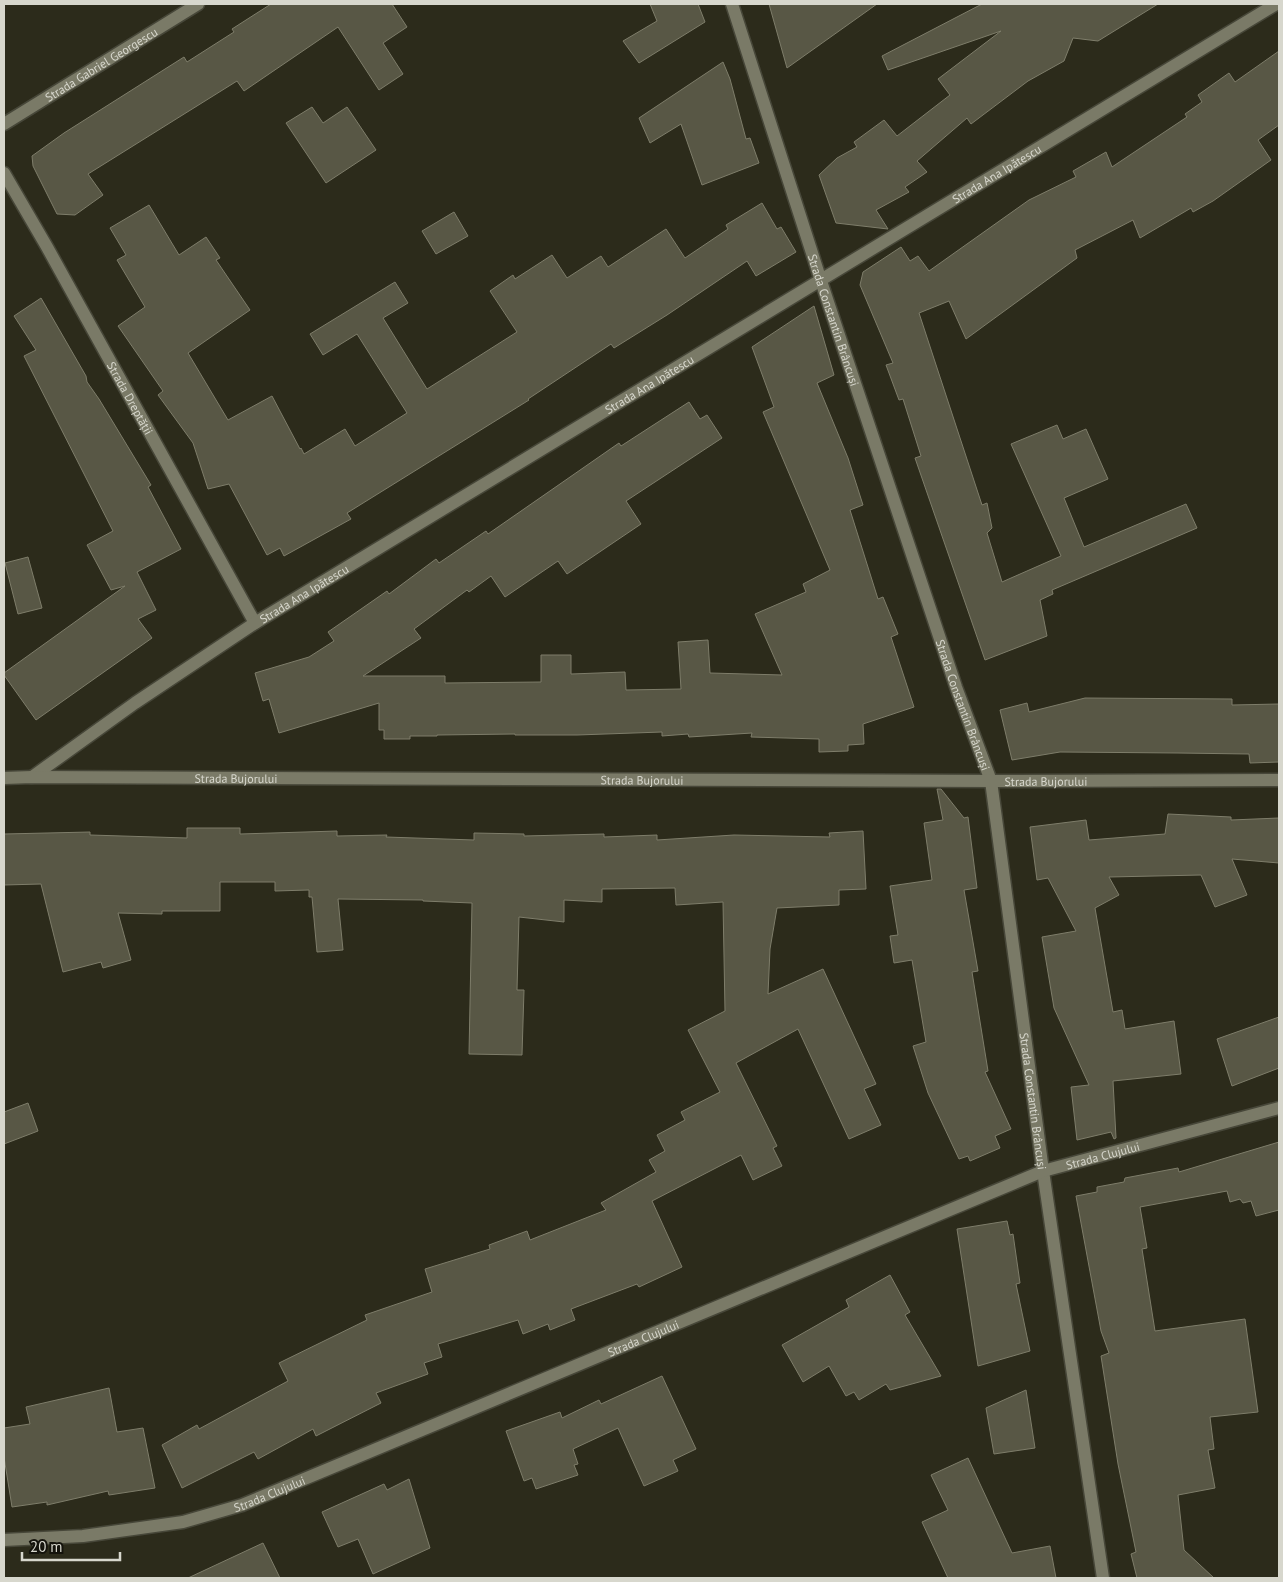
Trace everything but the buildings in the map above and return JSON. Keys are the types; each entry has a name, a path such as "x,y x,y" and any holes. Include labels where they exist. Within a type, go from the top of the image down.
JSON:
{"street":[{"name":"Strada Gabriel Georgescu","path":"4,124 198,4"},
{"name":"Strada Constantin Brâncuși","path":"732,4 821,281 953,677 991,781 1043,1171 1103,1578"},
{"name":"Strada Ana Ipătescu","path":"32,777 135,703 255,623 1276,4"},
{"name":"Strada Dreptății","path":"4,173 47,247 255,623"},
{"name":"Strada Bujorului","path":"4,778 1279,780"},
{"name":"Strada Clujului","path":"4,1540 83,1536 183,1522 242,1505 1043,1171 1279,1108"}]}
